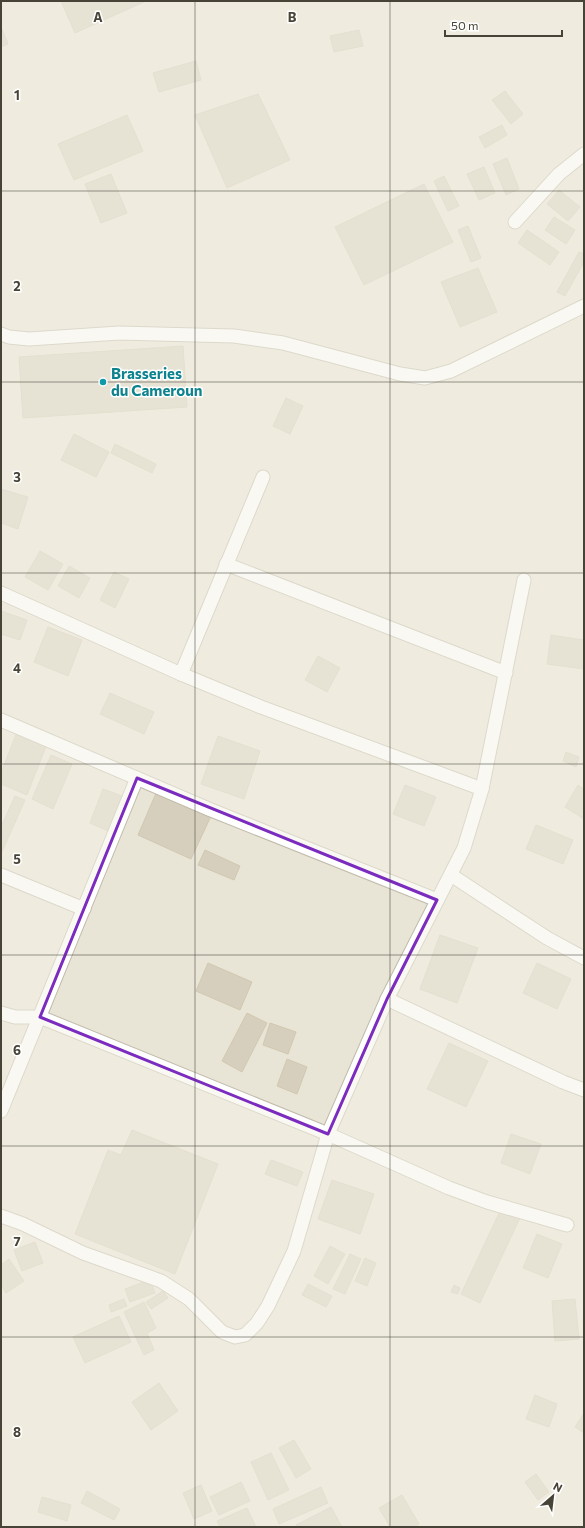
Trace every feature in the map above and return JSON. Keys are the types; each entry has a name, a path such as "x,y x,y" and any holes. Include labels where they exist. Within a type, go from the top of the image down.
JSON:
{"street":[{"path":"516,222 559,174 584,154"},
{"path":"1,334 9,337 29,339 119,333 234,336 283,343 400,374 425,378 451,371 584,306"},
{"path":"181,674 263,477"},
{"path":"226,564 506,673"},
{"path":"1,1216 23,1224 83,1253 161,1281 189,1299 222,1332 235,1337 245,1335 257,1323 268,1306 294,1251 328,1134 387,999 464,848 482,789 524,580"},
{"path":"1,593 181,674 261,707 482,789"},
{"path":"1,720 211,810 437,900"},
{"path":"1,1111 137,778"},
{"path":"1,875 84,909"},
{"path":"451,875 547,938 584,958"},
{"path":"387,999 563,1082 584,1090"},
{"path":"1,1013 15,1017 40,1017 328,1134 448,1188 487,1202 567,1225"}],"highlighted area":[{"path":"137,778 437,900 387,999 328,1134 40,1017"}],"shaded area":[{"path":"1,1 584,1 584,1527 1,1527"}],"building":[{"path":"61,1 146,1 75,33"},
{"path":"1,27 8,44 1,47"},
{"path":"359,30 363,46 334,52 330,36"},
{"path":"196,61 201,80 159,92 153,73"},
{"path":"505,91 523,114 511,124 492,100"},
{"path":"258,94 290,160 227,188 195,115"},
{"path":"127,115 143,151 74,180 58,144"},
{"path":"502,125 507,135 485,148 479,137"},
{"path":"507,158 519,189 506,195 493,164"},
{"path":"484,167 495,193 479,200 467,174"},
{"path":"111,174 127,213 101,223 85,184"},
{"path":"444,176 459,206 448,211 434,181"},
{"path":"424,184 453,242 364,285 335,227"},
{"path":"559,190 580,207 568,221 547,204"},
{"path":"554,217 575,230 566,244 545,230"},
{"path":"468,226 481,258 471,262 458,230"},
{"path":"527,230 559,252 550,265 518,243"},
{"path":"579,252 584,254 584,262 565,296 557,292"},
{"path":"478,268 497,312 460,327 441,282"},
{"name":"Brasseries du Cameroun","path":"183,346 187,407 23,418 19,357"},
{"path":"286,398 303,406 290,434 273,426"},
{"path":"74,434 109,452 96,477 61,460"},
{"path":"115,444 156,464 152,473 111,453"},
{"path":"1,489 28,497 18,529 1,523"},
{"path":"40,551 63,564 48,590 25,577"},
{"path":"69,566 90,578 79,598 58,586"},
{"path":"114,572 129,579 115,608 100,600"},
{"path":"1,611 27,620 20,640 1,634"},
{"path":"48,627 82,640 68,676 34,662"},
{"path":"551,635 584,640 584,669 547,664"},
{"path":"318,656 340,668 327,692 305,680"},
{"path":"110,693 154,712 144,734 100,714"},
{"path":"17,732 47,744 27,795 1,784 1,773"},
{"path":"218,736 260,751 244,799 201,784"},
{"path":"566,752 579,757 576,767 563,761"},
{"path":"51,755 72,764 53,809 32,799"},
{"path":"405,785 436,797 424,826 393,814"},
{"path":"578,785 584,789 584,819 565,807"},
{"path":"103,789 122,796 108,831 90,823"},
{"path":"157,791 211,816 191,859 138,835"},
{"path":"15,796 25,800 1,854 1,827"},
{"path":"536,825 573,840 563,864 526,849"},
{"path":"205,850 240,866 234,880 198,865"},
{"path":"440,935 478,948 457,1003 420,989"},
{"path":"208,963 252,982 240,1010 196,991"},
{"path":"537,963 571,979 557,1009 523,993"},
{"path":"247,1013 267,1023 242,1072 222,1061"},
{"path":"270,1023 296,1032 288,1054 263,1045"},
{"path":"449,1043 488,1061 466,1107 427,1089"},
{"path":"287,1059 307,1067 297,1094 277,1086"},
{"path":"132,1130 218,1164 175,1274 75,1234 108,1150 121,1155"},
{"path":"511,1134 541,1144 530,1174 501,1163"},
{"path":"271,1160 303,1172 297,1186 265,1174"},
{"path":"332,1180 374,1194 360,1234 318,1219"},
{"path":"501,1209 520,1218 480,1303 461,1294"},
{"path":"537,1234 562,1244 548,1278 523,1268"},
{"path":"35,1242 43,1263 22,1271 14,1250"},
{"path":"330,1246 345,1254 328,1284 314,1276"},
{"path":"350,1254 361,1259 345,1294 333,1289"},
{"path":"365,1258 376,1263 367,1286 355,1281"},
{"path":"9,1259 24,1281 6,1293 1,1285 1,1265"},
{"path":"150,1280 155,1293 130,1302 125,1289"},
{"path":"308,1284 332,1296 326,1307 302,1295"},
{"path":"454,1285 460,1288 458,1294 451,1292"},
{"path":"163,1291 168,1298 151,1309 146,1302"},
{"path":"124,1299 127,1306 111,1312 109,1305"},
{"path":"575,1299 579,1339 555,1341 552,1301"},
{"path":"144,1302 156,1328 147,1333 154,1350 144,1355 124,1312"},
{"path":"119,1316 131,1342 85,1363 73,1337"},
{"path":"159,1383 178,1411 151,1430 132,1402"},
{"path":"535,1395 557,1404 549,1427 526,1419"},
{"path":"584,1413 584,1433 575,1427"},
{"path":"294,1440 311,1469 296,1478 279,1448"},
{"path":"271,1453 289,1490 268,1500 251,1462"},
{"path":"536,1474 549,1492 538,1500 525,1482"},
{"path":"241,1482 250,1501 219,1515 210,1497"},
{"path":"201,1485 212,1511 194,1519 183,1493"},
{"path":"321,1487 328,1503 279,1524 273,1509"},
{"path":"87,1491 120,1509 114,1520 81,1503"},
{"path":"402,1495 419,1524 414,1527 390,1527 379,1508"},
{"path":"42,1497 71,1505 67,1521 38,1512"},
{"path":"331,1507 342,1527 297,1527 296,1525"},
{"path":"247,1508 256,1527 220,1527 217,1521"}],"place":[{"name":"Brasseries du Cameroun","path":"103,382"}]}
